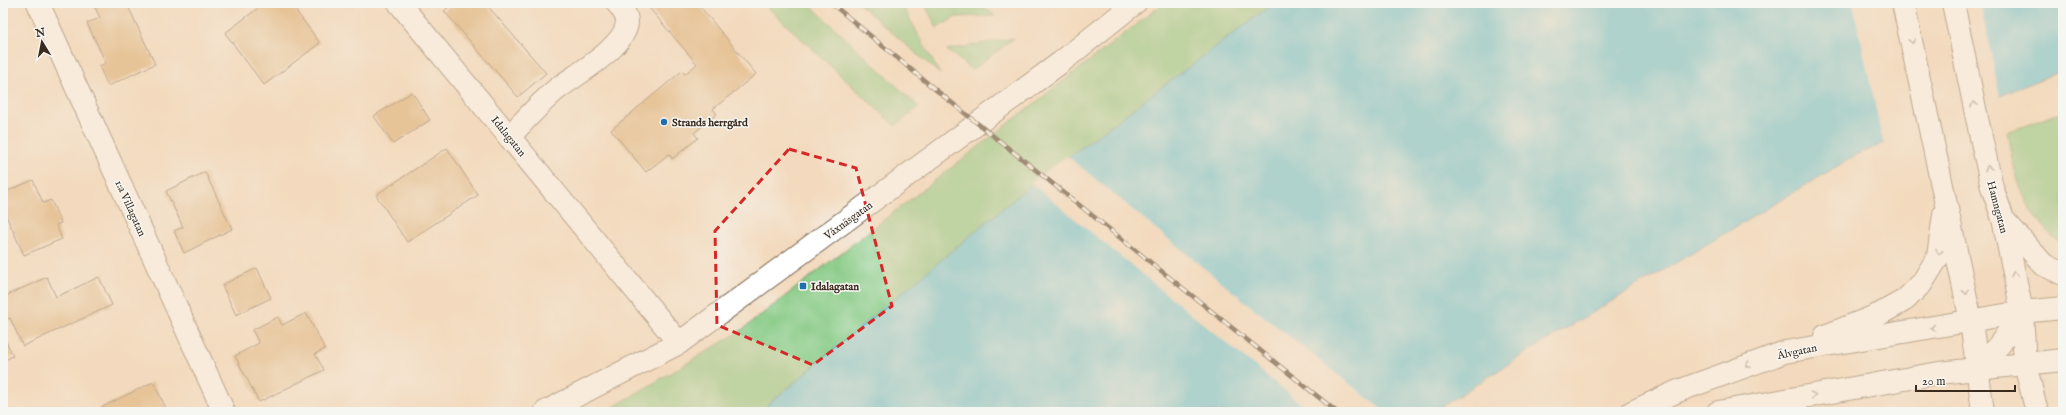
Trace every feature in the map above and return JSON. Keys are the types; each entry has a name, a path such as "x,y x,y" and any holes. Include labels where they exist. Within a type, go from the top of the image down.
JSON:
{"street":[{"name":"1:a Villagatan","path":"38,3 224,412"},
{"name":"Idalagatan","path":"400,3 679,343"},
{"path":"509,137 547,97 600,58 623,34 627,21 624,11 617,3"},
{"name":"Våxnäsgatan","path":"545,412 679,343 1041,77 1135,3"},
{"path":"1903,3 1972,321 1983,412"},
{"name":"Hamngatan","path":"1953,3 1992,187 2003,218 2022,312 2025,364 2037,412"},
{"path":"1785,352 1878,315 1905,300 1922,283 1938,257 1946,199"},
{"path":"2003,218 2044,265 2063,274"},
{"name":"Älvgatan","path":"1632,412 1678,391 1785,352 2022,312 2063,308"},
{"path":"1978,368 2000,344 2022,312"},
{"path":"1972,321 2025,364"},
{"path":"1718,412 1939,373 2063,360"}],"highlighted area":[{"path":"789,149 856,168 892,306 813,365 717,325 715,231"}],"green space":[{"path":"763,3 808,3 919,107 895,126"},
{"path":"858,3 901,3 940,74"},
{"path":"924,3 979,3 995,16 956,17 937,28"},
{"path":"1164,3 1291,3 760,412 605,412 739,332"},
{"path":"1014,38 972,70 947,50"},
{"path":"2063,112 2063,245 2039,222 2023,195 2013,164 2007,132"}],"water":[{"path":"1274,3 2063,3 2063,70 1856,155 1532,349 1433,412 759,412 1026,189"}],"pier":[{"path":"1853,3 1980,3 2000,98 1884,146"},
{"path":"1067,156 1234,293 1385,412 1311,412 1031,183"}],"building":[{"path":"93,3 135,3 128,6 155,64 108,86 99,66 106,63 87,23 100,18"},
{"path":"265,3 290,3 320,43 264,85 225,33"},
{"path":"453,3 485,3 546,73 518,97 444,11"},
{"path":"645,3 697,3 756,74 713,109 717,114 694,133 698,138 672,159 669,154 646,172 611,130 682,71 685,74 697,64"},
{"path":"412,92 430,120 393,144 374,116"},
{"path":"447,148 478,195 407,242 376,195"},
{"path":"205,172 232,229 184,253 174,231 183,227 166,191"},
{"path":"33,180 43,203 51,200 61,223 56,225 62,239 24,255 3,209 3,193"},
{"path":"257,268 271,298 236,315 222,285"},
{"path":"47,277 56,297 99,277 112,305 23,346 10,318 3,321 3,297"},
{"path":"306,313 325,349 315,354 324,370 259,402 235,356 259,343 252,330 278,317 282,325"},
{"path":"3,335 13,356 3,361"},
{"path":"153,382 168,412 92,412"}],"railway":[{"path":"831,3 931,86 1337,412"}],"place":[{"name":"Strands herrgård","path":"664,122"},
{"name":"Idalagatan","path":"803,286"}]}
